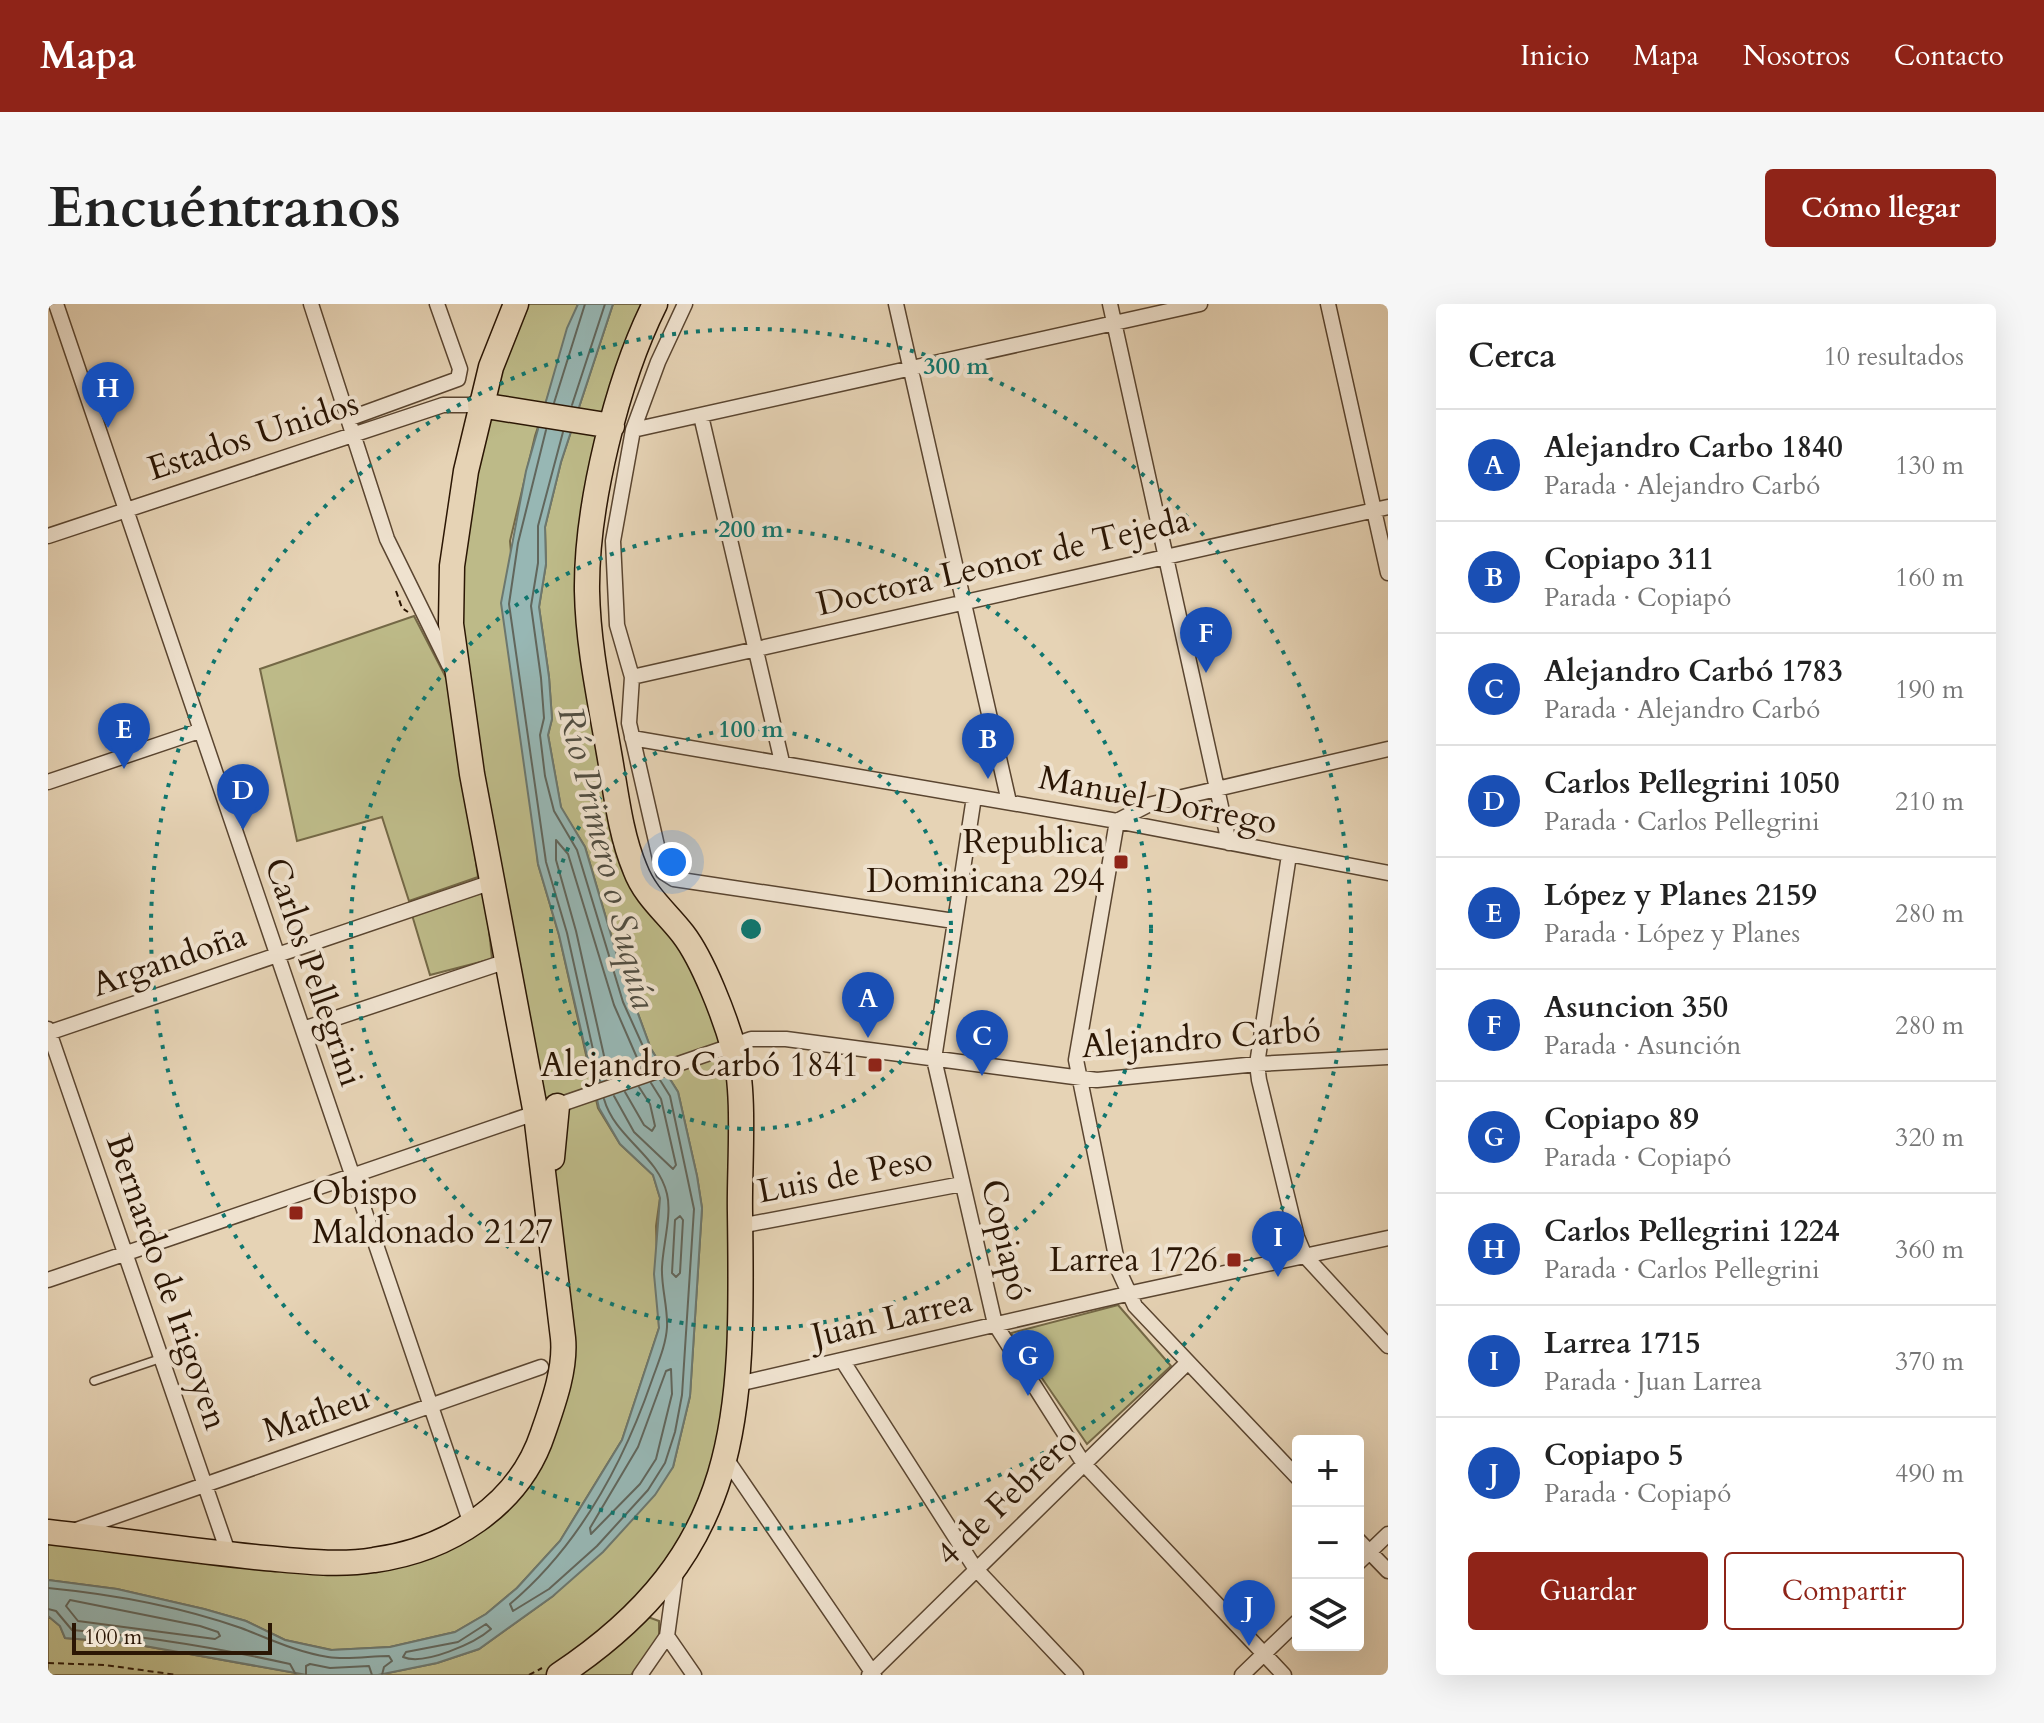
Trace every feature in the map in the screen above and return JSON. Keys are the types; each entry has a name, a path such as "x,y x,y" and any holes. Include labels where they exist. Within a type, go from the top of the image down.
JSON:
{"main road":[{"path":"57,1533 229,1555 309,1562 372,1561 431,1544 498,1506 527,1471 545,1427 564,1345 548,1204 556,1107 507,961 459,691 451,624 452,566 466,471 516,304"},
{"path":"559,1675 624,1627 676,1570 708,1513 725,1457 738,1384 740,1226 737,1068 721,1048 694,952 643,885 624,833 594,665 587,593 589,545 611,426 635,347 655,304"},
{"path":"487,406 611,426"}],"street":[{"name":"Carlos Pellegrini","path":"56,304 471,1524"},
{"path":"311,304 392,551 446,655 459,691"},
{"path":"350,426 458,379 460,369 437,304"},
{"path":"685,304 658,362 611,426 617,625 632,677 629,723 663,872 674,879 954,921"},
{"path":"896,304 1009,802"},
{"path":"1110,304 1229,843"},
{"path":"611,426 701,416 1200,304"},
{"path":"1328,304 1381,508 1388,573"},
{"name":"Estados Unidos","path":"48,536 350,426 443,405 487,406"},
{"path":"701,416 782,762"},
{"name":"Doctora Leonor de Tejeda","path":"632,677 1381,508"},
{"path":"48,782 199,731"},
{"name":"Manuel Dorrego","path":"632,738 1117,821 1388,873"},
{"path":"1292,1472 1187,1363 1127,1294 1119,1271 1076,1060 1117,821 1148,805 1388,749"},
{"name":"Copiapó","path":"974,797 934,1059 995,1324 1084,1464 1284,1675"},
{"path":"1289,855 1257,1064 1297,1237 1305,1256 1388,1346"},
{"name":"Argandoña","path":"48,1032 492,882"},
{"path":"303,1029 507,961"},
{"name":"Bernardo de Irigoyen","path":"48,1032 229,1555"},
{"name":"Alejandro Carbó","path":"48,1280 721,1048 767,1037 1079,1079 1388,1057"},
{"name":"Luis de Peso","path":"740,1226 962,1184"},
{"name":"Juan Larrea","path":"738,1384 1127,1294 1388,1238"},
{"path":"842,1360 975,1568 1076,1675"},
{"name":"4 de Febrero","path":"872,1674 975,1568 1187,1363"},
{"name":"Matheu","path":"57,1533 541,1367"},
{"path":"725,1457 872,1674"},
{"path":"1388,1534 1364,1557 1388,1571"},
{"path":"640,1675 667,1636 676,1570"},
{"path":"1242,1675 1292,1627"},
{"path":"667,1636 694,1675"}],"lane":[{"path":"94,1381 162,1358"}],"path":[{"path":"48,1663 105,1665 177,1675"}],"shaded area":[{"path":"516,304 578,304 535,436 510,541 538,864 559,935 598,1108 620,1144 653,1175 660,1198 656,1226 659,1328 622,1440 560,1541 517,1588 486,1614 455,1632 390,1647 332,1650 285,1640 246,1621 204,1609 117,1589 48,1580 48,1532 372,1561 498,1506 561,1368 492,882 452,566"},
{"path":"613,304 655,304 595,510 600,701 654,902 733,1044 738,1384 691,1548 559,1675 378,1675 437,1663 479,1649 553,1596 673,1467 690,1396 702,1208 697,1176 678,1092 651,1049 619,962 585,847 561,808 548,735 552,719 539,607 546,564 545,527 561,462"},
{"path":"414,616 454,693 478,877 409,901 382,817 297,841 260,669"},
{"path":"485,892 492,959 430,975 412,915"},
{"path":"1118,1305 1171,1366 1087,1444 1011,1333"},
{"path":"48,1616 60,1626 65,1638 128,1643 307,1675 48,1675"},
{"path":"648,1617 659,1621 659,1637 631,1675 571,1675"}],"water":[{"path":"578,304 613,304 561,462 545,527 546,564 539,607 552,719 548,735 561,807 585,847 619,962 651,1049 678,1092 697,1176 702,1208 690,1396 673,1467 655,1495 603,1552 553,1596 479,1649 437,1663 378,1675 307,1675 128,1643 65,1638 60,1626 48,1616 48,1580 117,1589 204,1609 246,1621 285,1640 331,1650 390,1647 455,1632 486,1614 517,1588 560,1541 622,1440 659,1328 654,1274 660,1198 653,1175 620,1144 599,1108 559,935 538,864 501,603 526,471 567,328"}],"place":[{"name":"Carlos Pellegrini 1224","path":"108,428"},
{"name":"Asuncion 350","path":"1206,673"},
{"name":"López y Planes 2159","path":"124,769"},
{"name":"Copiapo 311","path":"988,779"},
{"name":"Carlos Pellegrini 1050","path":"243,830"},
{"name":"Republica Dominicana 294","path":"1121,862"},
{"name":"Alejandro Carbo 1840","path":"868,1038"},
{"name":"Alejandro Carbó 1841","path":"875,1065"},
{"name":"Alejandro Carbó 1783","path":"982,1076"},
{"name":"Obispo Maldonado 2127","path":"296,1213"},
{"name":"Larrea 1726","path":"1234,1260"},
{"name":"Larrea 1715","path":"1278,1277"},
{"name":"Copiapo 89","path":"1028,1396"},
{"name":"Copiapo 5","path":"1249,1646"}],"water label":[{"name":"Río Primero o Suquía","path":"607,858"}]}
